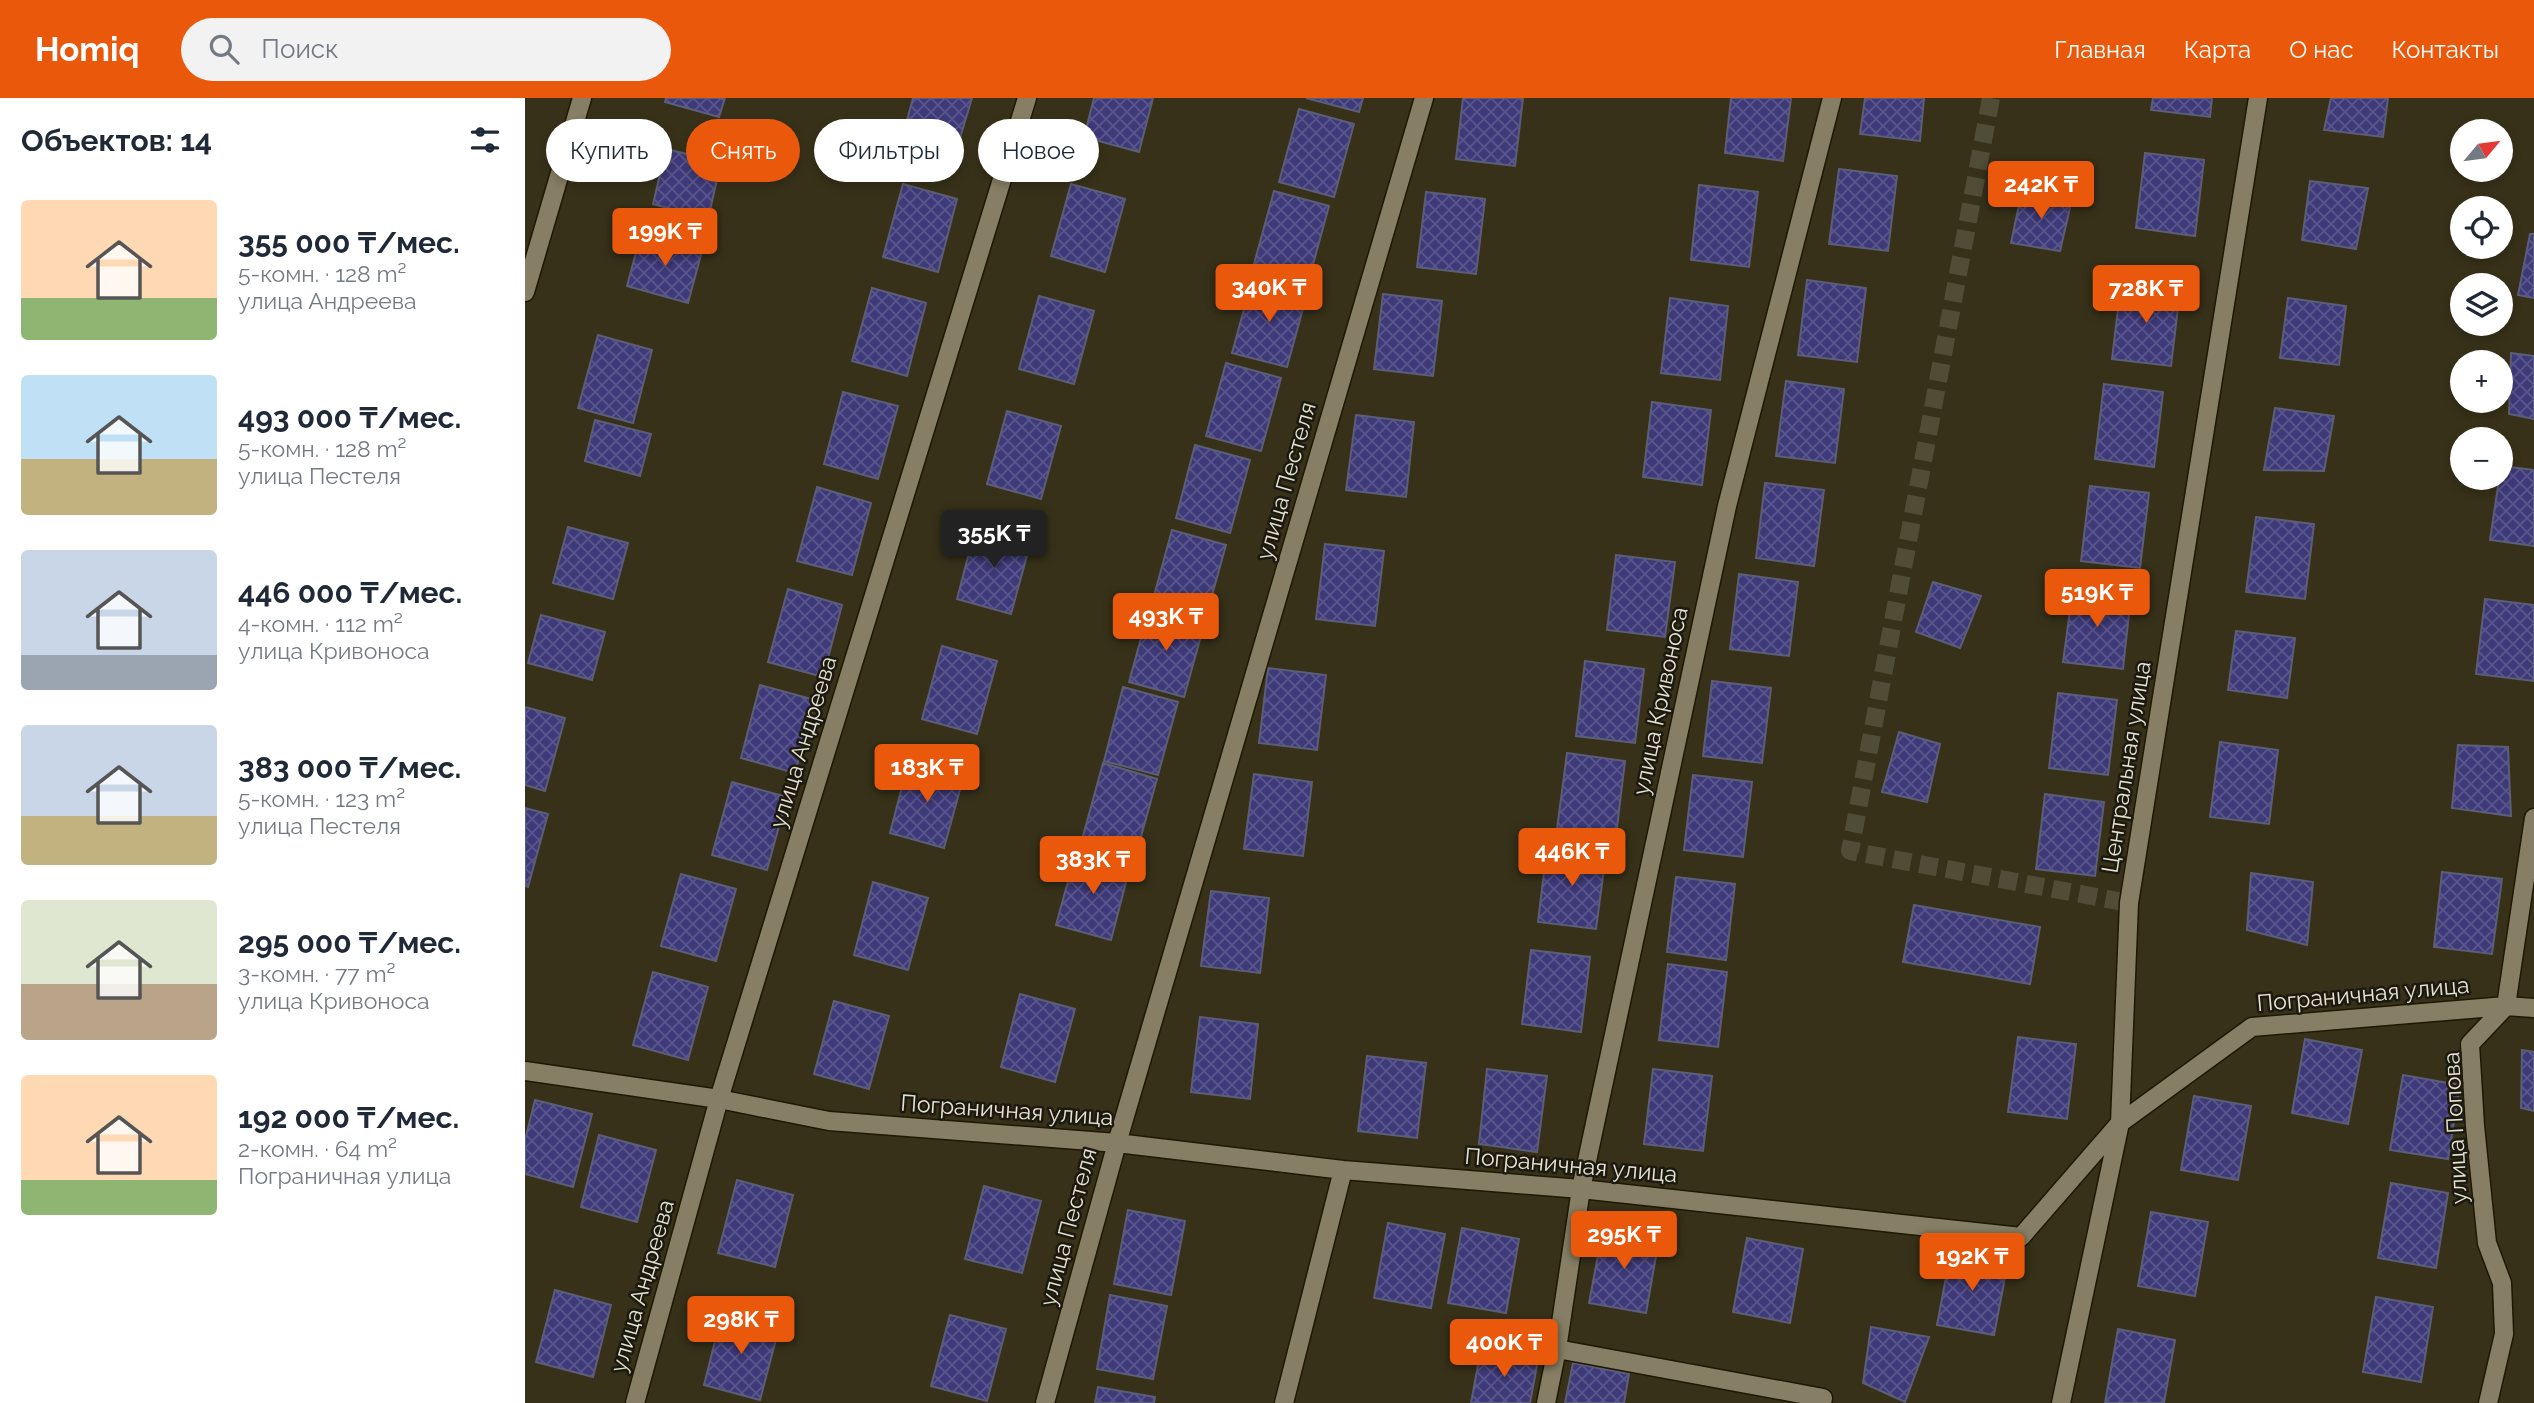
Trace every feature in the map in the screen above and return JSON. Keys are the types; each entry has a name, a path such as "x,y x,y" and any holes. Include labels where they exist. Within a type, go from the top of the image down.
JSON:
{"street":[{"path":"525,292 582,98"},
{"name":"улица Андреева","path":"635,1403 719,1098 1027,98"},
{"name":"улица Пестеля","path":"1045,1403 1117,1143 1424,98"},
{"name":"улица Кривоноса","path":"1546,1403 1557,1349 1581,1189 1727,506 1832,98"},
{"name":"Центральная улица","path":"2061,1403 2120,1123 2129,903 2259,98"},
{"path":"2507,1006 2534,818"},
{"name":"Пограничная улица","path":"525,1071 719,1098 829,1121 1117,1143 1343,1170 1581,1189 2021,1237 2120,1123 2252,1027 2507,1006 2534,1008"},
{"name":"улица Попова","path":"2488,1403 2504,1334 2502,1283 2487,1243 2470,1044 2507,1006"},
{"path":"1284,1403 1343,1170"},
{"path":"1557,1349 1823,1398 1822,1403"}],"building":[{"path":"666,98 725,98 719,117 665,102"},
{"path":"913,98 972,98 964,125 964,119 907,119"},
{"path":"1094,98 1153,98 1139,152 1099,141 1099,119 1089,119"},
{"path":"1306,98 1363,98 1359,112"},
{"path":"1463,98 1523,98 1515,166 1456,159"},
{"path":"1731,98 1791,98 1783,161 1725,153"},
{"path":"1865,98 1924,98 1920,141 1860,134"},
{"path":"2153,98 2212,98 2210,117 2151,110"},
{"path":"2331,98 2388,98 2383,137 2324,130"},
{"path":"1299,109 1354,124 1334,197 1279,182"},
{"path":"672,150 686,154 686,182 716,182 708,219 653,204 658,182 672,182"},
{"path":"2145,153 2204,160 2195,236 2136,228"},
{"path":"1839,169 1897,176 1888,251 1829,244"},
{"path":"2310,181 2368,188 2356,249 2302,240"},
{"path":"903,184 957,199 938,272 883,257"},
{"path":"1071,184 1125,199 1105,272 1051,256"},
{"path":"1699,185 1758,192 1749,267 1691,260"},
{"path":"1274,191 1329,206 1309,279 1254,264"},
{"path":"2022,191 2072,199 2060,251 2011,243"},
{"path":"1426,192 1485,199 1476,274 1417,267"},
{"path":"641,234 702,251 688,303 627,286"},
{"path":"2530,234 2534,234 2534,298 2518,295"},
{"path":"1252,280 1307,294 1287,367 1232,353"},
{"path":"1807,280 1866,288 1857,362 1798,355"},
{"path":"2121,284 2180,291 2171,366 2112,359"},
{"path":"872,288 926,303 907,376 852,361"},
{"path":"1383,294 1442,301 1433,376 1374,369"},
{"path":"1039,296 1094,311 1074,384 1019,369"},
{"path":"1670,298 1728,306 1720,380 1661,373"},
{"path":"2288,298 2346,306 2339,365 2280,358"},
{"path":"598,335 652,350 633,423 578,408"},
{"path":"2513,353 2534,356 2534,419 2509,414 2513,413"},
{"path":"1226,363 1281,378 1261,451 1206,436"},
{"path":"1786,381 1844,389 1835,463 1776,456"},
{"path":"2104,384 2163,392 2154,467 2095,459"},
{"path":"843,392 898,406 878,479 824,464"},
{"path":"1652,402 1711,410 1702,485 1643,477"},
{"path":"2275,408 2334,416 2324,471 2264,470"},
{"path":"1007,411 1061,426 1041,499 987,484"},
{"path":"1356,415 1414,422 1406,497 1346,490"},
{"path":"595,420 651,434 640,476 585,461"},
{"path":"1195,445 1250,460 1230,533 1176,518"},
{"path":"2513,467 2534,470 2534,546 2490,540 2497,490 2513,490"},
{"path":"1765,483 1824,490 1814,566 1756,558"},
{"path":"2090,486 2149,493 2140,568 2081,561"},
{"path":"817,487 871,503 852,575 797,561"},
{"path":"2256,517 2314,524 2305,599 2246,592"},
{"path":"976,526 1031,541 1011,614 957,599"},
{"path":"568,527 628,543 613,599 553,583"},
{"path":"1172,530 1226,545 1206,617 1152,603"},
{"path":"1325,544 1384,551 1375,626 1316,619"},
{"path":"1616,555 1675,562 1665,637 1607,630"},
{"path":"1739,574 1798,582 1789,656 1730,649"},
{"path":"1933,582 1981,596 1960,648 1916,632"},
{"path":"2073,588 2131,595 2123,669 2063,662"},
{"path":"788,589 842,605 823,677 768,662"},
{"path":"2485,599 2534,605 2534,681 2476,674"},
{"path":"1149,609 1204,625 1184,697 1129,682"},
{"path":"541,615 605,632 592,680 528,663"},
{"path":"2236,631 2295,638 2287,698 2228,690"},
{"path":"942,646 997,661 977,734 922,719"},
{"path":"1585,661 1644,669 1635,743 1576,736"},
{"path":"1268,668 1326,675 1317,750 1259,743"},
{"path":"1712,681 1771,688 1762,763 1703,756"},
{"path":"760,685 815,700 795,773 741,758"},
{"path":"1123,687 1178,702 1158,775 1104,761"},
{"path":"2058,693 2117,700 2108,775 2049,768"},
{"path":"525,707 565,718 545,791 525,785"},
{"path":"1899,732 1940,744 1927,802 1882,792"},
{"path":"2220,742 2278,750 2269,824 2210,817"},
{"path":"2458,745 2508,747 2511,816 2452,808"},
{"path":"1567,753 1625,761 1616,836 1557,829"},
{"path":"909,760 964,775 944,848 890,833"},
{"path":"1103,763 1157,779 1137,851 1083,836"},
{"path":"1254,774 1312,782 1303,856 1244,849"},
{"path":"1693,775 1752,782 1743,857 1684,850"},
{"path":"732,782 787,797 767,870 712,855"},
{"path":"2045,794 2104,802 2095,876 2036,869"},
{"path":"525,808 548,814 528,887 525,886"},
{"path":"1547,847 1606,854 1596,929 1538,922"},
{"path":"1076,852 1130,867 1111,940 1056,925"},
{"path":"2442,872 2502,879 2492,954 2434,947"},
{"path":"2251,873 2313,882 2307,945 2247,930"},
{"path":"681,874 736,889 716,961 661,946"},
{"path":"1676,877 1735,884 1726,960 1667,952"},
{"path":"873,882 928,898 908,970 854,955"},
{"path":"1211,891 1269,898 1260,973 1201,966"},
{"path":"1914,905 2040,927 2030,984 1903,962"},
{"path":"1531,950 1590,957 1581,1032 1522,1024"},
{"path":"1668,964 1727,972 1718,1047 1659,1040"},
{"path":"653,972 708,987 688,1060 633,1045"},
{"path":"1020,994 1075,1009 1055,1082 1001,1067"},
{"path":"834,1001 889,1016 869,1089 814,1074"},
{"path":"1200,1017 1258,1024 1250,1099 1191,1092"},
{"path":"2018,1037 2076,1044 2067,1119 2008,1112"},
{"path":"2305,1039 2362,1050 2348,1124 2292,1113"},
{"path":"2522,1050 2534,1052 2534,1111 2521,1108"},
{"path":"1367,1056 1426,1063 1417,1138 1358,1131"},
{"path":"1487,1069 1547,1076 1537,1152 1479,1144"},
{"path":"1653,1069 1712,1076 1703,1151 1644,1144"},
{"path":"2403,1075 2460,1085 2448,1159 2390,1150"},
{"path":"2194,1096 2251,1106 2238,1180 2181,1170"},
{"path":"535,1100 592,1114 573,1187 525,1174 525,1140"},
{"path":"599,1135 656,1150 637,1222 581,1207"},
{"path":"737,1180 793,1195 775,1267 718,1253"},
{"path":"2391,1183 2448,1193 2436,1268 2378,1258"},
{"path":"984,1186 1041,1201 1022,1273 965,1259"},
{"path":"1128,1210 1185,1221 1171,1295 1114,1284"},
{"path":"2151,1212 2208,1222 2195,1296 2138,1286"},
{"path":"1388,1223 1445,1234 1431,1308 1374,1298"},
{"path":"1462,1228 1519,1239 1506,1313 1448,1303"},
{"path":"1603,1229 1659,1239 1646,1313 1589,1303"},
{"path":"1747,1238 1803,1249 1790,1323 1733,1312"},
{"path":"1951,1251 2008,1262 1994,1335 1937,1325"},
{"path":"555,1290 611,1305 593,1377 536,1362"},
{"path":"1110,1295 1167,1306 1153,1379 1097,1369"},
{"path":"2376,1297 2433,1307 2421,1382 2363,1372"},
{"path":"722,1313 779,1328 760,1400 704,1385"},
{"path":"950,1315 1006,1329 987,1401 931,1386"},
{"path":"1871,1327 1929,1337 1905,1402 1863,1383"},
{"path":"2118,1329 2175,1340 2164,1403 2105,1403"},
{"path":"1481,1349 1538,1360 1530,1403 1471,1403"},
{"path":"1573,1363 1629,1374 1624,1403 1565,1403"},
{"path":"1098,1387 1155,1397 1154,1403 1095,1403"}],"tunnel":[{"path":"1991,98 1850,851 2129,903"}]}
